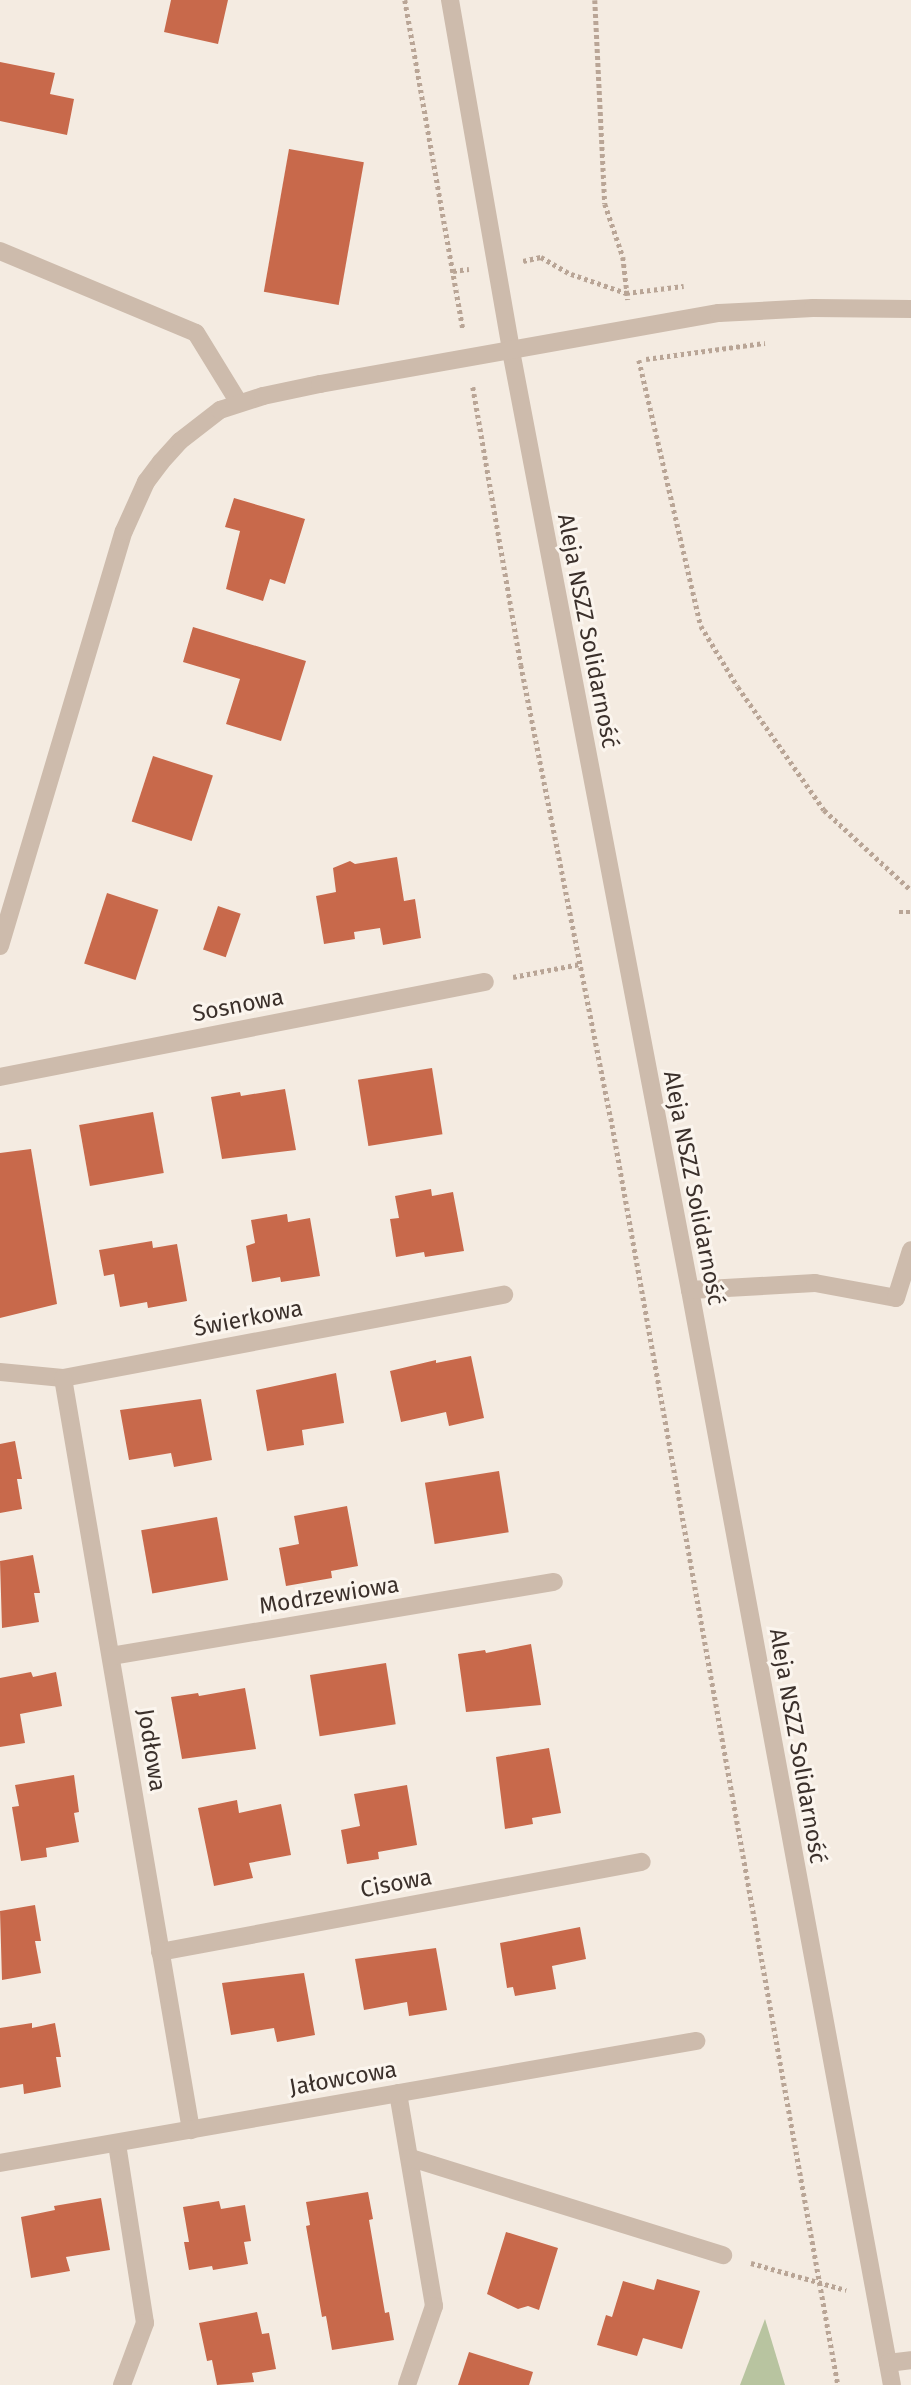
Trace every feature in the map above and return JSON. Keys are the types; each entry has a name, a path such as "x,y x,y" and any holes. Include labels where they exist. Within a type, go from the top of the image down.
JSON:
{"street":[{"name":"Aleja NSZZ Solidarność","path":"450,0 511,351 690,1290 892,2385"},
{"path":"0,251 196,333 239,403"},
{"path":"0,946 124,531 146,482 180,441 219,410 320,384 719,313 911,309"},
{"name":"Sosnowa","path":"0,1077 485,982"},
{"path":"690,1290 815,1283 896,1298 911,1250"},
{"name":"Świerkowa","path":"0,1372 63,1378 504,1295"},
{"name":"Jodłowa","path":"63,1378 191,2130"},
{"name":"Modrzewiowa","path":"111,1656 554,1582"},
{"name":"Cisowa","path":"160,1952 642,1862"},
{"name":"Jałowcowa","path":"0,2164 696,2041"},
{"path":"398,2093 434,2306 407,2385"},
{"path":"117,2144 145,2323 122,2385"},
{"path":"411,2158 723,2255"},
{"path":"888,2363 911,2360"}],"path":[{"path":"405,0 521,665 611,1118 838,2385"},
{"path":"453,271 497,267 541,257 570,274 626,293 623,257 605,204 596,0"},
{"path":"639,360 701,626 737,687 824,810 911,890"},
{"path":"899,912 911,912"},
{"path":"485,982 580,964"},
{"path":"723,2255 844,2291 873,2286"}],"green space":[{"path":"765,2319 785,2385 740,2385"}],"building":[{"path":"171,0 228,0 218,44 164,32"},
{"path":"0,62 55,73 50,94 74,99 67,135 0,121"},
{"path":"289,149 364,162 339,305 264,292"},
{"path":"234,498 305,519 285,584 270,579 263,601 226,589 240,531 225,527"},
{"path":"193,627 306,661 281,741 226,724 240,679 183,662"},
{"path":"153,756 213,775 192,841 132,822"},
{"path":"397,857 404,901 415,899 421,938 383,945 380,928 354,932 355,939 324,944 316,896 336,892 333,868 350,861 355,864"},
{"path":"107,893 158,910 135,980 84,963"},
{"path":"218,906 241,914 226,957 203,949"},
{"path":"432,1068 442,1134 368,1146 358,1080"},
{"path":"285,1089 296,1150 222,1159 211,1097 240,1092 241,1096"},
{"path":"153,1112 164,1173 90,1186 79,1125"},
{"path":"31,1149 57,1304 0,1318 0,1153"},
{"path":"431,1189 432,1196 453,1192 464,1251 425,1257 424,1252 396,1257 390,1219 399,1218 395,1196"},
{"path":"287,1214 288,1222 310,1218 320,1276 281,1282 280,1277 252,1282 246,1246 255,1243 251,1220"},
{"path":"152,1241 153,1248 177,1244 187,1301 148,1308 147,1302 120,1307 114,1274 104,1276 99,1250"},
{"path":"471,1356 484,1418 449,1426 446,1412 401,1422 390,1371 436,1360 436,1363"},
{"path":"336,1373 344,1423 302,1430 304,1445 267,1451 256,1390"},
{"path":"201,1399 212,1460 174,1467 171,1453 129,1460 120,1410"},
{"path":"15,1441 22,1479 17,1479 22,1509 0,1513 0,1444"},
{"path":"499,1471 509,1532 435,1544 425,1483"},
{"path":"347,1506 358,1566 331,1571 332,1578 286,1586 279,1548 299,1544 294,1516"},
{"path":"217,1517 228,1580 152,1593 141,1530"},
{"path":"33,1555 40,1593 34,1593 39,1622 2,1628 0,1561"},
{"path":"531,1644 541,1705 466,1712 458,1654 485,1650 486,1653"},
{"path":"386,1663 396,1724 320,1736 310,1675"},
{"path":"31,1672 33,1677 56,1672 62,1706 20,1714 25,1743 0,1747 0,1678"},
{"path":"245,1688 256,1749 182,1759 171,1697 198,1693 199,1696"},
{"path":"549,1748 561,1813 532,1818 533,1824 505,1829 496,1757"},
{"path":"74,1775 79,1812 74,1813 79,1842 46,1848 47,1857 21,1861 12,1807 19,1806 15,1785"},
{"path":"407,1785 417,1845 378,1852 379,1859 347,1864 341,1830 360,1826 354,1794"},
{"path":"237,1800 239,1813 281,1804 291,1855 249,1863 253,1878 214,1886 198,1808"},
{"path":"35,1905 41,1941 35,1941 41,1973 2,1980 0,1911"},
{"path":"580,1927 586,1959 552,1966 556,1989 515,1996 513,1987 507,1988 500,1943"},
{"path":"436,1948 447,2010 409,2016 407,2002 364,2010 355,1959"},
{"path":"304,1973 315,2035 277,2042 274,2028 231,2035 222,1983"},
{"path":"32,2023 32,2028 55,2023 61,2057 56,2057 61,2087 24,2094 23,2084 0,2088 0,2028"},
{"path":"368,2192 373,2219 369,2220 385,2313 389,2312 394,2340 332,2350 326,2316 322,2317 306,2226 310,2225 306,2202"},
{"path":"101,2198 110,2250 66,2257 70,2271 31,2278 21,2217 55,2210 54,2206"},
{"path":"219,2201 221,2209 245,2205 251,2241 244,2242 248,2264 213,2270 212,2266 189,2270 184,2242 189,2242 183,2207"},
{"path":"506,2232 558,2248 539,2310 528,2306 518,2309 487,2294"},
{"path":"657,2279 700,2291 682,2349 643,2338 637,2356 597,2345 606,2315 612,2317 623,2281 654,2290"},
{"path":"257,2312 262,2334 269,2333 276,2369 252,2373 254,2382 217,2385 212,2360 207,2361 199,2323"},
{"path":"469,2352 533,2372 529,2385 458,2385"}]}
